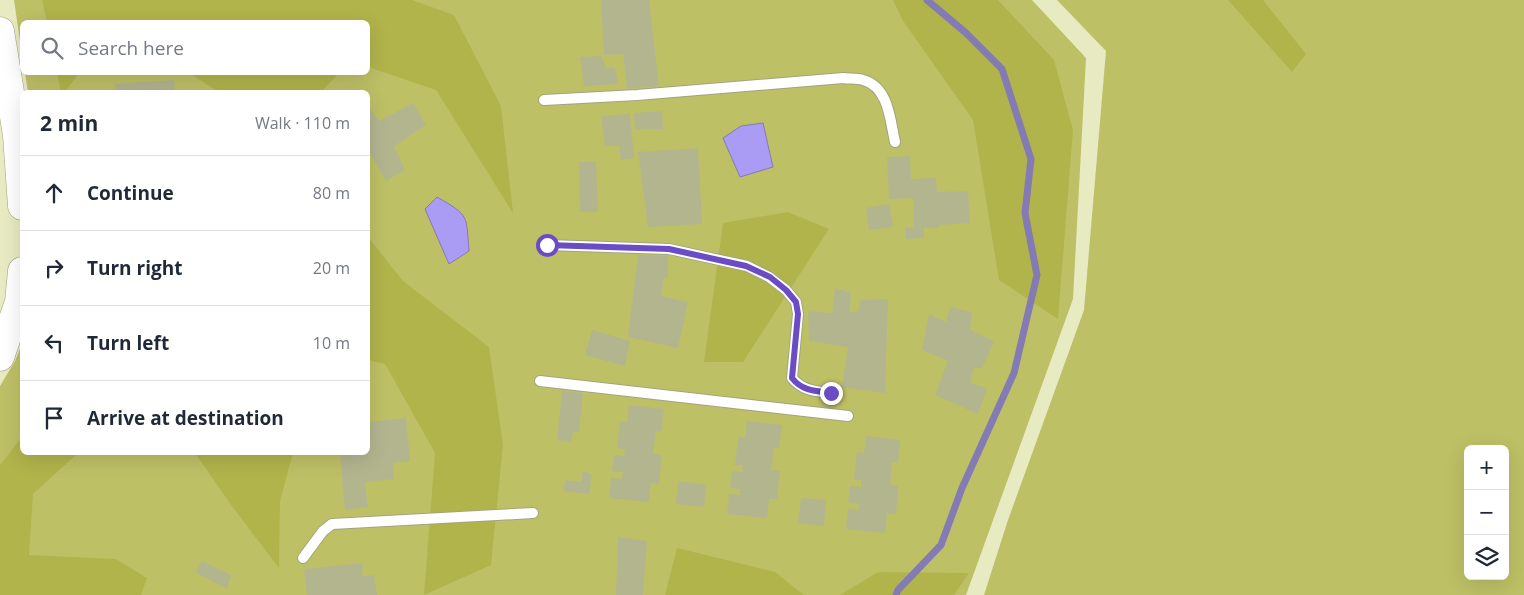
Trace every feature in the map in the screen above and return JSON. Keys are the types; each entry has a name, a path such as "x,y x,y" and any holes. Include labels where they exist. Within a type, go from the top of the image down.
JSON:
{"main road":[{"path":"0,31 17,136 20,178"},
{"path":"0,358 19,302 20,292"}],"lane":[{"path":"544,100 637,95 843,78 864,80 877,89 885,98 895,142"},
{"path":"547,245 669,249 746,266 770,277 786,290 796,302 798,314 792,378 798,386 831,393"},
{"path":"540,381 848,416"},
{"path":"303,558 323,531 332,524 533,513"}],"shaded area":[{"path":"14,0 1032,0 1086,58 1073,299 966,595 0,595 0,386 20,349 20,455 370,455 370,90 28,90 25,75 370,75 370,20 20,20 20,41"},
{"path":"42,0 412,0 454,15 501,106 513,213 436,90 370,68 370,20 47,20"},
{"path":"893,0 998,0 1054,60 1073,130 1058,319 999,280 973,120 903,21"},
{"path":"1057,0 1524,0 1524,595 984,595 1008,520 1084,310 1106,51"},
{"path":"1228,0 1263,0 1306,54 1292,72"},
{"path":"58,75 78,75 66,90 61,90"},
{"path":"192,75 337,75 323,90 216,90"},
{"path":"763,123 773,167 740,177 723,138 741,126"},
{"path":"437,197 456,208 466,223 469,251 449,264 425,209"},
{"path":"788,212 829,229 743,362 704,362 723,223"},
{"path":"370,240 403,281 489,347 503,445 491,565 424,595 435,453 385,364 370,360"},
{"path":"20,440 20,455 76,455 33,494 29,555 116,559 147,578 141,595 0,595 0,465"},
{"path":"196,455 292,455 280,501 279,568 234,509"},
{"path":"677,548 775,572 804,595 665,595"},
{"path":"878,572 969,573 954,595 840,595"}],"building":[{"path":"601,0 649,0 659,86 627,89 623,54 604,55"},
{"path":"601,56 606,68 615,68 618,84 584,86 580,57"},
{"path":"174,80 175,90 116,90 115,84"},
{"path":"413,103 426,125 394,146 405,170 386,181 370,153 370,109 379,121"},
{"path":"662,111 663,129 635,129 634,113"},
{"path":"630,114 634,158 621,160 619,146 605,146 601,116"},
{"path":"698,148 702,224 648,227 638,152"},
{"path":"910,156 911,179 936,178 937,192 968,191 970,223 938,225 939,228 924,228 924,238 906,239 905,228 914,227 913,198 889,199 887,157"},
{"path":"596,161 598,212 580,212 579,162"},
{"path":"889,204 893,227 869,230 866,208"},
{"path":"638,255 668,256 668,277 664,278 661,296 688,302 678,348 628,337"},
{"path":"835,288 851,293 850,312 858,311 861,300 888,299 885,393 842,387 848,347 809,341 808,311 832,313"},
{"path":"950,307 972,312 970,330 994,341 982,369 974,367 970,383 987,388 978,414 935,395 948,361 922,350 929,314 946,322"},
{"path":"592,330 630,341 625,366 585,355"},
{"path":"562,391 583,393 579,432 573,432 571,442 557,440"},
{"path":"629,405 664,409 661,432 656,431 653,454 662,455 659,484 651,483 649,502 609,498 611,478 622,479 623,472 612,471 614,455 624,456 625,449 617,448 620,421 627,422"},
{"path":"406,418 410,461 393,463 394,479 365,482 368,507 345,510 340,455 370,455 370,422"},
{"path":"747,421 782,425 779,448 774,447 771,470 780,471 777,499 769,499 767,518 727,514 729,494 740,495 740,489 730,488 732,471 742,472 743,465 735,465 738,437 745,438"},
{"path":"866,436 900,440 898,463 892,462 890,485 898,486 896,514 887,513 885,533 846,529 848,509 858,510 859,504 848,502 850,486 861,487 861,480 854,479 857,452 864,453"},
{"path":"583,471 592,475 589,494 563,491 566,480 581,482"},
{"path":"678,481 706,485 704,507 676,504"},
{"path":"801,498 826,500 824,526 798,523"},
{"path":"618,537 647,541 643,595 616,595"},
{"path":"202,561 231,575 227,589 195,572"},
{"path":"363,563 362,576 374,575 377,595 307,595 304,569"}],"waterway":[{"path":"896,595 898,590 941,545 962,488 1014,373 1037,275 1025,213 1031,159 1002,69 966,33 927,0"}],"route":[{"path":"547,245 669,249 746,266 770,277 786,290 796,302 798,314 792,378 798,386 831,393"}]}
